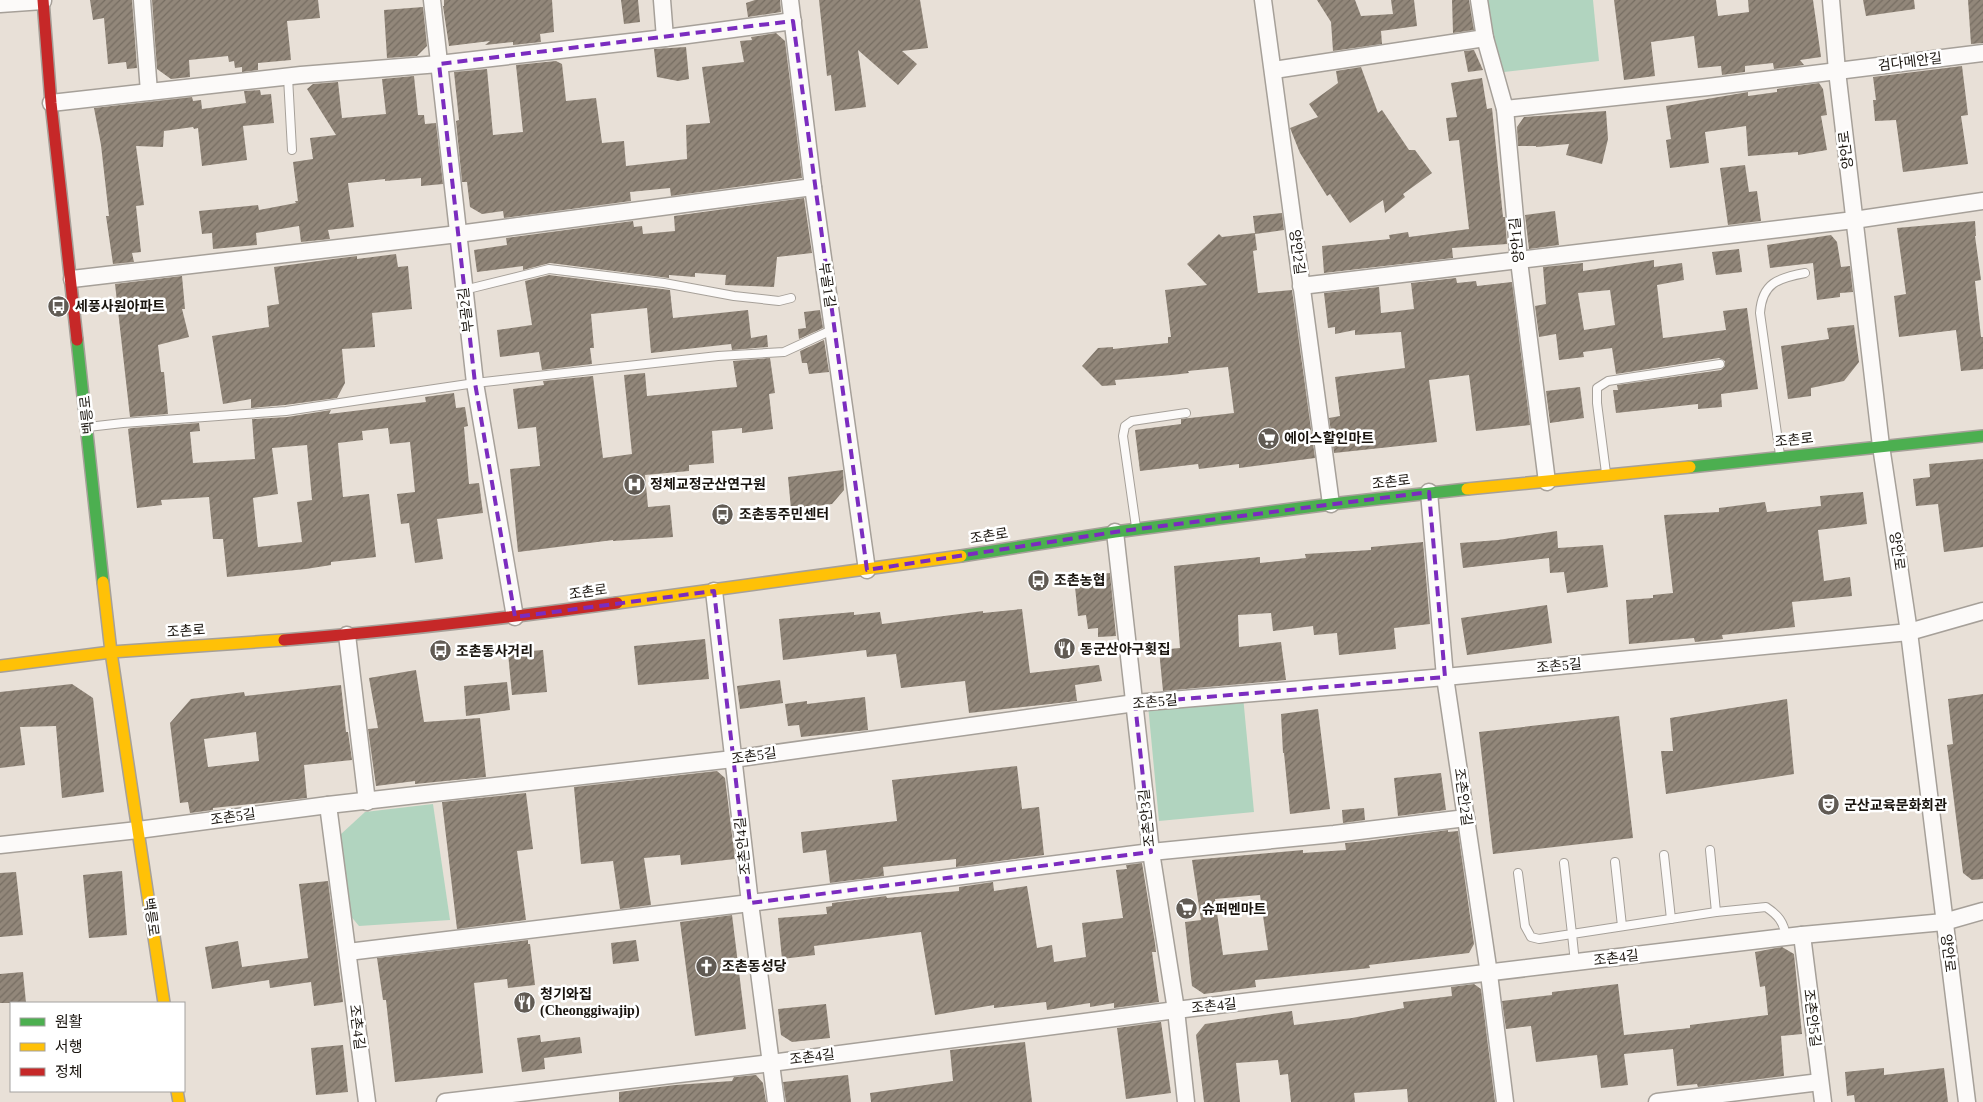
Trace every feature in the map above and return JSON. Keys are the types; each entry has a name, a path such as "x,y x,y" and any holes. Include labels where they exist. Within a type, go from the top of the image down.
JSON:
{"street":[{"path":"0,4 43,0"},
{"name":"백릉로","path":"43,0 52,103 111,652 164,1002"},
{"path":"142,0 148,92"},
{"name":"부골2길","path":"432,0 475,383 515,617"},
{"path":"662,0 665,38"},
{"name":"부골1길","path":"790,0 812,187 834,329 867,570"},
{"name":"양안2길","path":"1263,0 1274,70 1331,504"},
{"name":"양안1길","path":"1479,0 1485,38 1505,109 1519,261 1547,482"},
{"name":"양안로","path":"1831,0 1837,72 1881,446 1909,632 1967,1102"},
{"path":"52,103 288,77 439,64 793,21"},
{"path":"1274,70 1485,38"},
{"name":"검다메안길","path":"1505,109 1837,72 1983,53"},
{"path":"72,280 458,234 812,187"},
{"path":"1301,286 1854,220 1983,201"},
{"name":"조촌로","path":"0,666 111,652 347,635 515,617 867,570 1136,529 1331,504 1430,492 1547,482 1983,436"},
{"name":"조촌안2길","path":"1430,492 1445,677 1489,974 1505,1102"},
{"name":"조촌안3길","path":"1115,532 1150,852 1176,1010 1186,1102"},
{"name":"조촌안4길","path":"714,590 750,903 776,1102"},
{"name":"조촌5길","path":"138,830 328,805 733,759 1135,703 1445,677 1909,632 1983,611"},
{"path":"347,635 367,802"},
{"path":"328,805 348,952 1150,852 1334,834 1466,818"},
{"path":"0,845 138,830"},
{"name":"조촌4길","path":"445,1102 1176,1010 1794,936 1944,922 1983,911"},
{"name":"조촌안5길","path":"1794,936 1823,1102"},
{"name":"조촌4길","path":"348,952 367,1102"},
{"path":"1657,1102 1820,1082"}],"lane":[{"path":"288,77 292,150"},
{"path":"464,290 549,269 664,283 734,296 779,301 791,298"},
{"path":"1781,457 1760,313 1761,298 1768,286 1787,276 1805,273"},
{"path":"88,427 123,422 286,411 475,383 718,356 784,352 834,329"},
{"path":"1606,475 1597,403 1597,388 1608,381 1720,364"},
{"path":"1136,529 1123,436 1125,426 1132,421 1186,413"},
{"path":"1710,850 1716,912"},
{"path":"1664,854 1671,919"},
{"path":"1615,862 1622,926"},
{"path":"1564,863 1575,963"},
{"path":"1518,873 1525,926 1530,937 1539,939 1716,912 1766,907 1776,913 1784,926 1794,936"}],"highlighted area":[{"path":"793,21 867,570 1115,532 1429,492 1445,677 1135,703 1151,852 750,903 714,591 515,617 475,383 439,64"}],"green space":[{"path":"1487,0 1593,0 1599,61 1495,73"},
{"path":"1243,696 1254,812 1159,821 1148,705"},
{"path":"433,804 450,920 359,926 349,914 340,835 365,812"}],"building":[{"path":"90,0 132,0 137,68 127,69 126,62 108,64 104,18 93,20"},
{"path":"152,0 318,0 320,18 287,21 291,60 258,63 258,70 242,72 242,67 235,68 234,61 229,62 228,56 189,60 190,77 171,79 157,69"},
{"path":"444,0 552,0 554,32 540,34 541,42 485,45 490,41 449,46 443,6"},
{"path":"621,0 638,0 640,22 624,24"},
{"path":"755,0 780,0 781,12 748,17 746,3"},
{"path":"819,0 920,0 928,48 902,51 917,64 898,85 858,50 866,107 835,111 831,75 827,76"},
{"path":"1317,0 1355,0 1361,16 1393,14 1391,0 1414,0 1417,26 1381,31 1382,44 1333,51 1331,22"},
{"path":"1452,0 1469,0 1474,30 1453,33"},
{"path":"1614,0 1716,0 1718,16 1749,12 1748,0 1813,0 1821,57 1800,60 1804,65 1774,69 1773,63 1745,66 1745,72 1722,75 1721,66 1698,68 1694,36 1651,42 1655,76 1624,80"},
{"path":"1863,0 1914,0 1915,9 1866,16"},
{"path":"1968,0 1983,0 1983,43 1971,44"},
{"path":"423,7 427,46 417,56 387,58 384,10"},
{"path":"776,33 785,41 802,178 671,196 670,188 630,192 631,201 504,218 503,211 482,214 470,207 467,182 462,182 456,121 459,120 454,72 487,69 493,135 523,132 516,65 556,61 562,64 566,101 596,98 602,143 624,141 626,166 687,159 686,125 710,123 702,67 744,62 740,41 752,40 751,37"},
{"path":"686,47 689,79 678,81 657,77 654,49"},
{"path":"1474,50 1483,70 1468,72 1464,51"},
{"path":"1962,66 1968,115 1961,116 1968,164 1903,172 1896,120 1875,121 1873,100 1876,100 1873,77"},
{"path":"1361,67 1378,113 1382,110 1409,150 1415,150 1432,173 1403,194 1405,197 1385,213 1383,200 1350,223 1330,194 1327,196 1300,153 1290,128 1318,117 1309,104 1338,83 1336,71"},
{"path":"414,76 418,115 424,115 425,124 436,123 443,184 421,186 421,178 348,183 354,227 328,230 330,239 301,242 299,226 256,233 257,245 213,249 212,233 202,234 199,211 258,205 259,210 298,201 293,162 313,159 310,138 336,135 307,89 313,84 338,82 342,118 386,114 382,79"},
{"path":"1482,78 1487,109 1492,108 1507,244 1452,248 1453,258 1324,273 1322,246 1390,239 1389,235 1408,232 1409,237 1469,229 1459,140 1449,141 1446,118 1457,117 1451,83"},
{"path":"1819,83 1823,89 1827,115 1821,116 1827,150 1798,155 1798,152 1748,156 1746,126 1705,132 1709,163 1670,168 1666,140 1671,139 1666,106 1748,92 1748,96 1777,92 1777,89"},
{"path":"260,90 261,95 271,94 274,123 243,126 247,160 202,166 198,128 194,129 193,127 164,131 163,147 136,146 144,205 136,206 141,252 132,253 134,262 113,264 106,216 109,216 101,145 94,108 192,97 193,101 201,100 202,109 246,103 244,91"},
{"path":"1606,111 1608,139 1602,164 1566,155 1569,144 1536,147 1518,146 1517,127 1524,117"},
{"path":"1745,165 1749,192 1757,191 1761,221 1728,225 1720,168"},
{"path":"804,198 812,253 777,257 774,287 725,285 726,275 695,273 695,277 669,275 669,278 550,263 523,270 523,266 477,272 474,250 507,245 506,238 633,221 634,227 642,226 643,234 675,231 674,216"},
{"path":"1555,211 1559,245 1529,249 1525,215"},
{"path":"1282,213 1284,230 1255,234 1257,250 1253,251 1258,293 1292,290 1315,458 1239,468 1239,464 1199,469 1198,464 1140,471 1135,430 1181,424 1181,419 1234,413 1228,367 1188,371 1189,373 1172,375 1115,380 1116,385 1102,386 1082,366 1098,348 1113,347 1113,349 1168,343 1168,337 1171,337 1165,290 1207,285 1187,264 1219,234 1222,237 1255,233 1253,216"},
{"path":"1975,221 1975,236 1981,280 1975,281 1981,337 1983,337 1983,369 1961,371 1956,330 1899,337 1894,296 1906,294 1897,228"},
{"path":"1831,235 1837,242 1841,267 1850,266 1853,292 1840,293 1840,297 1817,300 1813,263 1770,268 1767,245"},
{"path":"1739,249 1742,272 1716,275 1712,252"},
{"path":"396,254 398,267 408,266 412,309 372,313 375,347 342,349 345,383 337,398 251,408 251,399 223,404 212,336 269,327 267,306 279,304 274,267 357,256 357,259"},
{"path":"1654,260 1654,267 1682,263 1684,280 1657,285 1663,338 1726,330 1723,311 1747,308 1758,389 1721,394 1722,407 1698,409 1698,404 1616,413 1613,390 1618,390 1617,385 1721,370 1725,366 1725,361 1719,358 1616,374 1612,348 1583,352 1584,357 1559,360 1556,334 1539,337 1535,306 1546,304 1543,267 1583,263 1583,271","holes":["1610,290 1615,325 1584,330 1578,293"]},
{"path":"549,275 670,290 673,318 748,310 751,338 767,335 768,347 732,350 731,344 651,353 647,308 591,314 594,348 590,348 592,364 542,370 539,352 500,357 497,330 532,325 525,281"},
{"path":"182,276 185,309 182,309 189,337 158,345 161,372 164,372 168,414 130,417 115,284"},
{"path":"1456,278 1457,283 1476,281 1477,286 1512,282 1530,425 1476,431 1469,375 1429,380 1437,442 1334,453 1329,418 1340,416 1335,377 1405,368 1401,332 1355,335 1355,330 1335,334 1335,327 1328,328 1324,293 1379,287 1381,313 1414,309 1411,283"},
{"path":"820,310 823,328 799,339 798,329 806,328 804,312"},
{"path":"1854,325 1859,362 1844,381 1811,388 1811,396 1788,399 1781,346 1829,339 1827,328"},
{"path":"824,340 829,372 809,374 807,363 802,363 800,351"},
{"path":"770,358 775,393 769,394 773,429 742,433 742,428 712,431 714,463 689,465 689,471 645,475 648,507 670,505 673,537 613,540 518,552 510,469 540,466 536,427 518,429 513,389 544,385 543,381 593,376 603,458 632,454 624,375 645,373 647,396 737,387 733,361"},
{"path":"1580,387 1584,418 1550,423 1546,391"},
{"path":"454,393 456,408 465,407 468,426 464,427 469,484 479,483 483,513 437,519 443,559 415,563 409,523 401,524 397,494 415,492 410,442 390,444 388,428 362,431 363,440 338,443 343,497 369,494 376,557 331,562 331,565 306,569 227,577 223,539 213,539 209,497 161,500 162,505 137,508 128,429 199,423 200,431 190,432 193,463 255,459 252,419 287,417 331,410 329,414 426,402 425,397","holes":["307,445 312,500 297,502 302,542 258,547 253,498 278,494 272,448"]},
{"path":"1983,459 1983,547 1944,552 1938,504 1916,506 1913,479 1930,477 1929,464"},
{"path":"843,470 844,490 832,504 791,509 788,477"},
{"path":"1863,492 1867,524 1818,530 1824,581 1850,577 1852,596 1792,602 1795,627 1722,635 1723,639 1695,642 1694,638 1629,644 1626,600 1653,598 1653,595 1673,593 1664,515 1719,512 1719,508 1765,502 1767,512 1821,506 1820,496"},
{"path":"1557,531 1558,548 1603,545 1608,587 1567,593 1564,572 1550,573 1549,558 1463,568 1460,543 1498,540"},
{"path":"1423,542 1430,624 1394,628 1396,649 1339,655 1337,633 1314,635 1313,626 1273,631 1271,613 1238,615 1239,647 1281,642 1286,680 1163,691 1159,650 1180,648 1174,566 1260,557 1260,563 1306,558 1305,554 1371,550 1371,547"},
{"path":"1110,573 1116,636 1098,637 1098,628 1088,629 1086,615 1078,616 1074,577"},
{"path":"1547,605 1552,643 1467,655 1461,618"},
{"path":"1022,609 1030,673 1099,665 1102,681 1075,685 1077,701 969,713 965,681 901,688 896,654 867,657 866,650 783,660 779,619 854,612 854,615 880,612 882,624 983,611 983,613"},
{"path":"705,639 709,679 638,685 634,646"},
{"path":"543,650 547,692 512,695 508,653"},
{"path":"416,670 424,722 480,718 486,777 415,784 415,781 376,786 368,729 378,728 369,678"},
{"path":"780,680 783,703 740,709 737,686"},
{"path":"507,682 510,710 466,716 464,686"},
{"path":"72,684 93,698 104,792 62,798 56,726 20,727 25,765 0,768 0,692"},
{"path":"341,685 346,732 348,732 352,760 304,765 307,798 213,808 213,810 190,813 188,802 180,803 170,723 191,699 244,692 245,696","holes":["256,732 259,761 208,767 204,739"]},
{"path":"1983,694 1983,879 1972,880 1963,873 1947,745 1953,744 1948,699"},
{"path":"865,697 868,730 801,737 799,725 788,726 785,704 807,701 807,704"},
{"path":"1787,699 1794,774 1666,794 1661,751 1673,751 1670,718"},
{"path":"1318,709 1330,809 1290,814 1283,753 1281,714"},
{"path":"1619,716 1633,838 1493,854 1479,732"},
{"path":"1017,766 1022,809 1039,807 1044,855 956,867 956,859 883,867 884,876 830,883 826,850 803,853 801,832 897,821 892,780"},
{"path":"717,771 725,778 735,859 681,865 680,855 644,858 651,905 620,909 613,861 581,864 574,787"},
{"path":"1441,773 1446,810 1398,816 1394,778"},
{"path":"526,793 533,849 517,851 526,920 457,929 442,802"},
{"path":"1364,808 1365,820 1343,823 1342,810"},
{"path":"1448,830 1448,832 1458,831 1474,944 1469,953 1369,965 1370,968 1255,980 1256,987 1204,994 1192,986 1185,922 1201,920 1192,860 1303,850 1303,853 1346,850 1345,843","holes":["1260,895 1268,950 1223,955 1215,899"]},
{"path":"1142,863 1155,943 1156,952 1152,952 1159,1002 1114,1008 1114,1003 1090,1007 1090,1003 1047,1010 1046,1002 994,1008 994,1005 935,1015 921,932 814,946 815,955 782,959 778,918 827,914 826,907 832,906 832,903 886,896 887,898 959,891 959,887 993,882 994,891 1027,886 1037,948 1052,945 1054,962 1086,957 1082,923 1123,918 1116,870 1127,869 1126,865"},
{"path":"122,871 127,935 89,938 83,875"},
{"path":"16,872 23,935 0,937 0,873"},
{"path":"328,881 343,1002 314,1006 311,982 270,988 269,980 212,989 205,947 238,941 242,967 308,958 299,884"},
{"path":"732,915 746,1029 695,1036 680,922"},
{"path":"528,940 535,985 508,988 507,979 474,983 483,1073 395,1082 386,1000 383,1000 377,958"},
{"path":"636,940 639,961 613,964 611,943"},
{"path":"1782,947 1794,954 1802,1034 1781,1036 1784,1076 1698,1087 1697,1084 1677,1086 1673,1049 1624,1054 1628,1085 1601,1088 1597,1055 1536,1062 1531,1026 1506,1029 1502,1001 1552,995 1552,992 1618,984 1624,1035 1690,1028 1690,1025 1768,1015 1765,986 1760,987 1755,952"},
{"path":"23,972 26,1002 0,1003 0,974"},
{"path":"1474,984 1481,989 1495,1102 1408,1102 1407,1089 1354,1093 1355,1102 1291,1102 1288,1074 1280,1075 1278,1060 1236,1063 1240,1102 1204,1102 1196,1035 1205,1024 1292,1011 1294,1025 1352,1018 1404,1008 1403,1002 1452,996 1451,987"},
{"path":"826,1004 830,1038 792,1042 781,1035 778,1009"},
{"path":"1161,1022 1171,1093 1126,1099 1117,1028"},
{"path":"540,1035 541,1042 580,1037 582,1053 544,1058 545,1069 522,1072 517,1038"},
{"path":"1025,1042 1032,1102 871,1102 870,1093 953,1081 950,1050"},
{"path":"343,1045 348,1092 316,1095 311,1048"},
{"path":"1884,1068 1884,1075 1944,1068 1948,1102 1855,1102 1854,1095 1847,1096 1845,1072"},
{"path":"756,1075 763,1083 766,1102 619,1102 619,1092 675,1085 732,1081 734,1077"},
{"path":"848,1075 851,1102 786,1102 783,1082"}],"traffic: fast":[{"path":"77,340 103,582"},
{"path":"1690,467 1983,436"},
{"path":"961,556 1115,532 1331,504 1467,489"}],"traffic: slow":[{"path":"1467,489 1690,467"},
{"path":"617,603 961,556"},
{"path":"103,582 111,652 164,1002"},
{"path":"0,666 111,652 284,640"},
{"path":"177,1092 179,1102"}],"traffic: jam":[{"path":"43,0 51,103 77,340"},
{"path":"284,640 451,624 617,603"}],"place":[{"name":"세풍사원아파트","path":"59,306"},
{"name":"에이스할인마트","path":"1268,438"},
{"name":"정체교정군산연구원","path":"634,484"},
{"name":"조촌동주민센터","path":"723,514"},
{"name":"조촌농협","path":"1038,580"},
{"name":"동군산아구횟집","path":"1064,649"},
{"name":"조촌동사거리","path":"440,651"},
{"name":"군산교육문화회관","path":"1828,805"},
{"name":"슈퍼멘마트","path":"1186,909"},
{"name":"조촌동성당","path":"706,966"},
{"name":"청기와집 (Cheonggiwajip)","path":"524,1002"}]}
